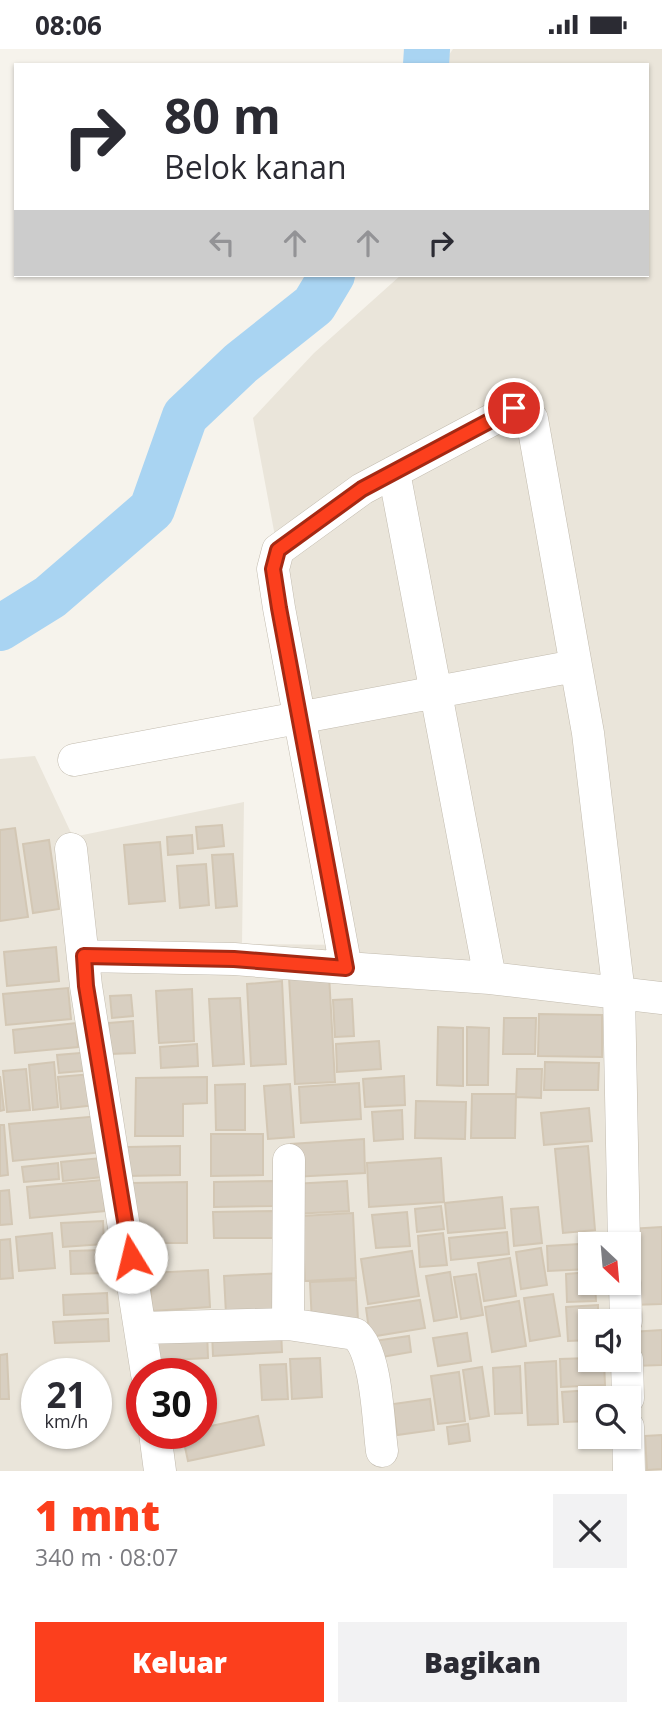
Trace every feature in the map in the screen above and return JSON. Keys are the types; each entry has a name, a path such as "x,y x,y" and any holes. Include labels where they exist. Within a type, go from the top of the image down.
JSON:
{"street":[{"path":"346,968 279,608 274,559 278,550 362,489 500,414 514,408 524,408 529,413 588,733 619,995 625,1232"},
{"path":"394,472 491,978"},
{"path":"74,760 575,666"},
{"path":"71,849 86,986 145,1358"},
{"path":"84,956 234,959 491,978 662,998"},
{"path":"288,1324 289,1160"},
{"path":"141,1328 288,1324 355,1333 360,1338 370,1363 382,1451"},
{"path":"157,1449 160,1471"},
{"path":"628,1449 629,1471"}],"shaded area":[{"path":"453,49 662,49 662,1471 0,1471 0,759 35,756 73,837 244,802 242,944 351,945 253,418 314,353 399,277 649,277 649,63 443,63"}],"building":[{"path":"222,825 224,846 198,849 196,827"},
{"path":"15,828 28,917 0,921 0,830"},
{"path":"192,835 193,853 168,855 167,837"},
{"path":"49,840 59,909 33,913 23,844"},
{"path":"160,842 165,901 129,904 124,845"},
{"path":"233,854 237,906 216,908 212,855"},
{"path":"206,864 209,905 180,908 177,866"},
{"path":"56,947 59,981 7,986 4,952"},
{"path":"329,975 335,1082 295,1084 289,977"},
{"path":"282,981 286,1064 251,1066 247,984"},
{"path":"68,988 71,1019 6,1025 3,994"},
{"path":"192,989 194,1041 159,1043 156,991"},
{"path":"131,995 133,1016 112,1018 110,996"},
{"path":"240,998 244,1064 213,1066 209,999"},
{"path":"352,999 354,1036 335,1037 333,1000"},
{"path":"539,1014 602,1015 602,1057 538,1056"},
{"path":"504,1018 536,1018 535,1054 503,1054"},
{"path":"133,1021 135,1053 110,1054 109,1023"},
{"path":"76,1023 78,1047 15,1053 13,1030"},
{"path":"438,1027 463,1028 463,1086 437,1085"},
{"path":"467,1027 489,1028 488,1085 467,1085"},
{"path":"379,1041 381,1069 337,1072 336,1044"},
{"path":"197,1044 198,1066 161,1068 160,1047"},
{"path":"92,1052 93,1070 59,1073 57,1055"},
{"path":"54,1062 58,1107 33,1110 29,1065"},
{"path":"545,1062 599,1063 598,1090 544,1090"},
{"path":"26,1069 30,1110 7,1112 3,1071"},
{"path":"517,1069 542,1069 541,1098 516,1097"},
{"path":"92,1074 95,1105 61,1109 58,1077"},
{"path":"0,1076 4,1110 0,1111"},
{"path":"404,1076 405,1105 365,1107 363,1079"},
{"path":"207,1077 207,1103 183,1104 183,1136 135,1136 136,1078"},
{"path":"359,1083 361,1119 301,1123 299,1087"},
{"path":"245,1084 245,1130 216,1130 215,1085"},
{"path":"290,1084 294,1137 268,1139 264,1086"},
{"path":"472,1094 516,1094 515,1138 471,1138"},
{"path":"416,1101 466,1102 465,1139 415,1138"},
{"path":"589,1108 592,1141 544,1145 541,1113"},
{"path":"402,1110 403,1139 374,1141 372,1112"},
{"path":"100,1116 103,1152 13,1161 9,1124"},
{"path":"0,1125 4,1125 8,1175 0,1176"},
{"path":"211,1134 263,1134 263,1175 211,1176"},
{"path":"364,1139 365,1173 293,1177 291,1144"},
{"path":"180,1146 180,1175 127,1176 127,1147"},
{"path":"588,1146 595,1230 563,1233 555,1149"},
{"path":"101,1158 103,1177 63,1181 61,1162"},
{"path":"441,1158 444,1202 369,1207 367,1163"},
{"path":"58,1163 59,1179 24,1182 22,1167"},
{"path":"102,1180 105,1211 30,1218 27,1187"},
{"path":"274,1181 275,1206 214,1207 214,1182"},
{"path":"347,1181 349,1211 294,1214 292,1184"},
{"path":"187,1182 187,1243 133,1243 133,1183"},
{"path":"9,1190 12,1224 0,1225 0,1191"},
{"path":"502,1197 505,1228 448,1233 445,1203"},
{"path":"441,1206 444,1229 417,1232 415,1209"},
{"path":"538,1207 542,1243 514,1246 511,1209"},
{"path":"275,1211 275,1238 214,1238 213,1212"},
{"path":"407,1212 410,1246 376,1248 372,1215"},
{"path":"353,1213 356,1278 305,1281 302,1216"},
{"path":"103,1221 104,1244 63,1247 61,1223"},
{"path":"662,1227 662,1304 632,1305 632,1295 641,1295 641,1232 629,1232 629,1229"},
{"path":"507,1232 509,1254 451,1260 449,1238"},
{"path":"52,1233 55,1268 19,1271 16,1237"},
{"path":"443,1233 447,1265 420,1267 418,1236"},
{"path":"10,1239 13,1278 0,1279 0,1240"},
{"path":"578,1244 578,1270 548,1271 547,1246"},
{"path":"541,1248 547,1285 521,1289 516,1252"},
{"path":"103,1250 104,1273 71,1274 70,1251"},
{"path":"412,1251 419,1296 368,1304 361,1259"},
{"path":"510,1258 516,1296 484,1301 478,1263"},
{"path":"208,1270 210,1307 152,1311 150,1273"},
{"path":"450,1272 457,1317 434,1321 426,1276"},
{"path":"282,1273 283,1311 226,1314 224,1276"},
{"path":"578,1273 578,1295 596,1295 596,1301 567,1302 566,1274"},
{"path":"476,1274 483,1315 461,1319 454,1277"},
{"path":"356,1280 358,1321 312,1324 310,1282"},
{"path":"107,1293 108,1313 64,1315 63,1295"},
{"path":"553,1294 560,1336 530,1341 524,1298"},
{"path":"420,1300 425,1328 370,1337 366,1308"},
{"path":"519,1301 526,1346 492,1352 485,1307"},
{"path":"598,1305 598,1309 578,1309 578,1341 568,1341 566,1307"},
{"path":"108,1319 109,1341 55,1343 53,1322"},
{"path":"281,1329 282,1352 213,1356 212,1332"},
{"path":"662,1330 662,1365 641,1366 641,1331"},
{"path":"207,1331 208,1358 150,1358 149,1334"},
{"path":"467,1333 471,1361 438,1366 433,1338"},
{"path":"409,1336 411,1352 370,1359 367,1342"},
{"path":"7,1354 9,1399 0,1399 0,1355"},
{"path":"320,1358 322,1397 292,1399 290,1359"},
{"path":"578,1358 578,1372 604,1372 605,1385 561,1387 560,1359"},
{"path":"556,1361 558,1424 528,1425 525,1363"},
{"path":"286,1364 288,1399 262,1400 260,1365"},
{"path":"520,1366 522,1413 495,1414 493,1368"},
{"path":"482,1367 489,1416 470,1419 463,1370"},
{"path":"459,1372 465,1421 438,1424 431,1376"},
{"path":"578,1391 578,1421 564,1422 562,1392"},
{"path":"430,1399 434,1430 397,1435 393,1404"},
{"path":"258,1416 264,1445 188,1461 185,1449 217,1449 217,1425"},
{"path":"468,1424 470,1441 449,1444 447,1427"},
{"path":"662,1435 662,1469 647,1470 645,1436"}],"waterway":[{"path":"426,63 427,49"},
{"path":"0,628 50,597 152,509 185,416 241,363 314,305 331,277"}],"route":[{"path":"131,1257 86,986 84,956 102,954 234,959 346,968 279,608 274,559 278,550 362,489 514,408"}]}
